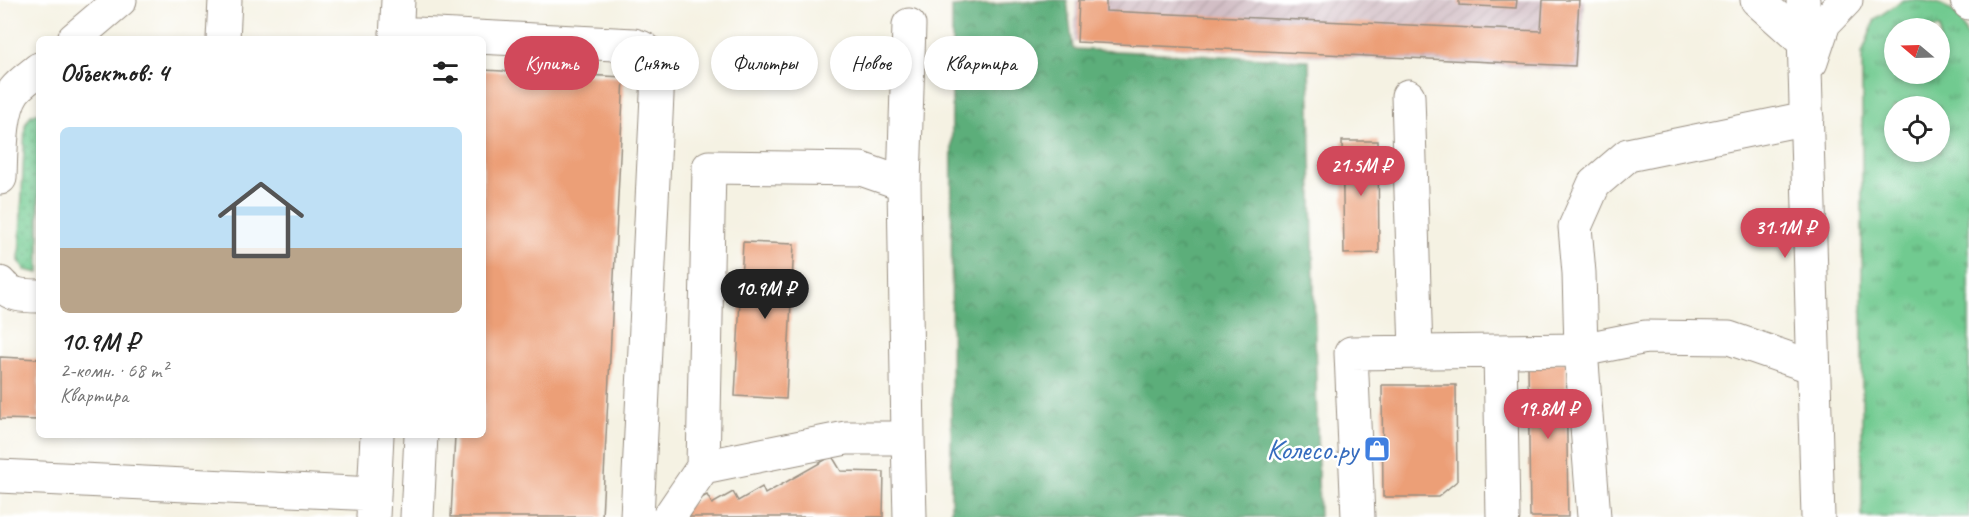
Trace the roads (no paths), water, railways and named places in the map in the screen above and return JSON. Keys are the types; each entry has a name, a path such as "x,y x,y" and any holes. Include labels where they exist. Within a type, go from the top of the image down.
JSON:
{"main road":[{"path":"78,36 120,0"},
{"path":"223,36 225,0"},
{"path":"396,36 398,0"},
{"path":"1757,0 1804,42"},
{"path":"1803,0 1818,517"},
{"path":"1806,80 1824,23 1846,0"},
{"path":"909,25 904,184 910,517"},
{"path":"486,39 634,45 647,49 655,59 658,74 637,517"},
{"path":"0,178 3,118 7,102 14,91 36,72"},
{"path":"1408,96 1416,352"},
{"path":"1594,517 1581,351 1575,226 1594,184 1628,156 1807,118"},
{"path":"669,517 704,467 709,167 861,169 904,184"},
{"path":"0,282 11,293 36,296"},
{"path":"1358,517 1351,353 1581,351 1646,337 1729,338 1813,367"},
{"path":"1500,351 1503,517"},
{"path":"0,476 374,506 377,438"},
{"path":"417,517 421,438"},
{"path":"704,467 846,438 908,438"}],"place":[{"name":"Колесо.ру","path":"1377,449"}]}
